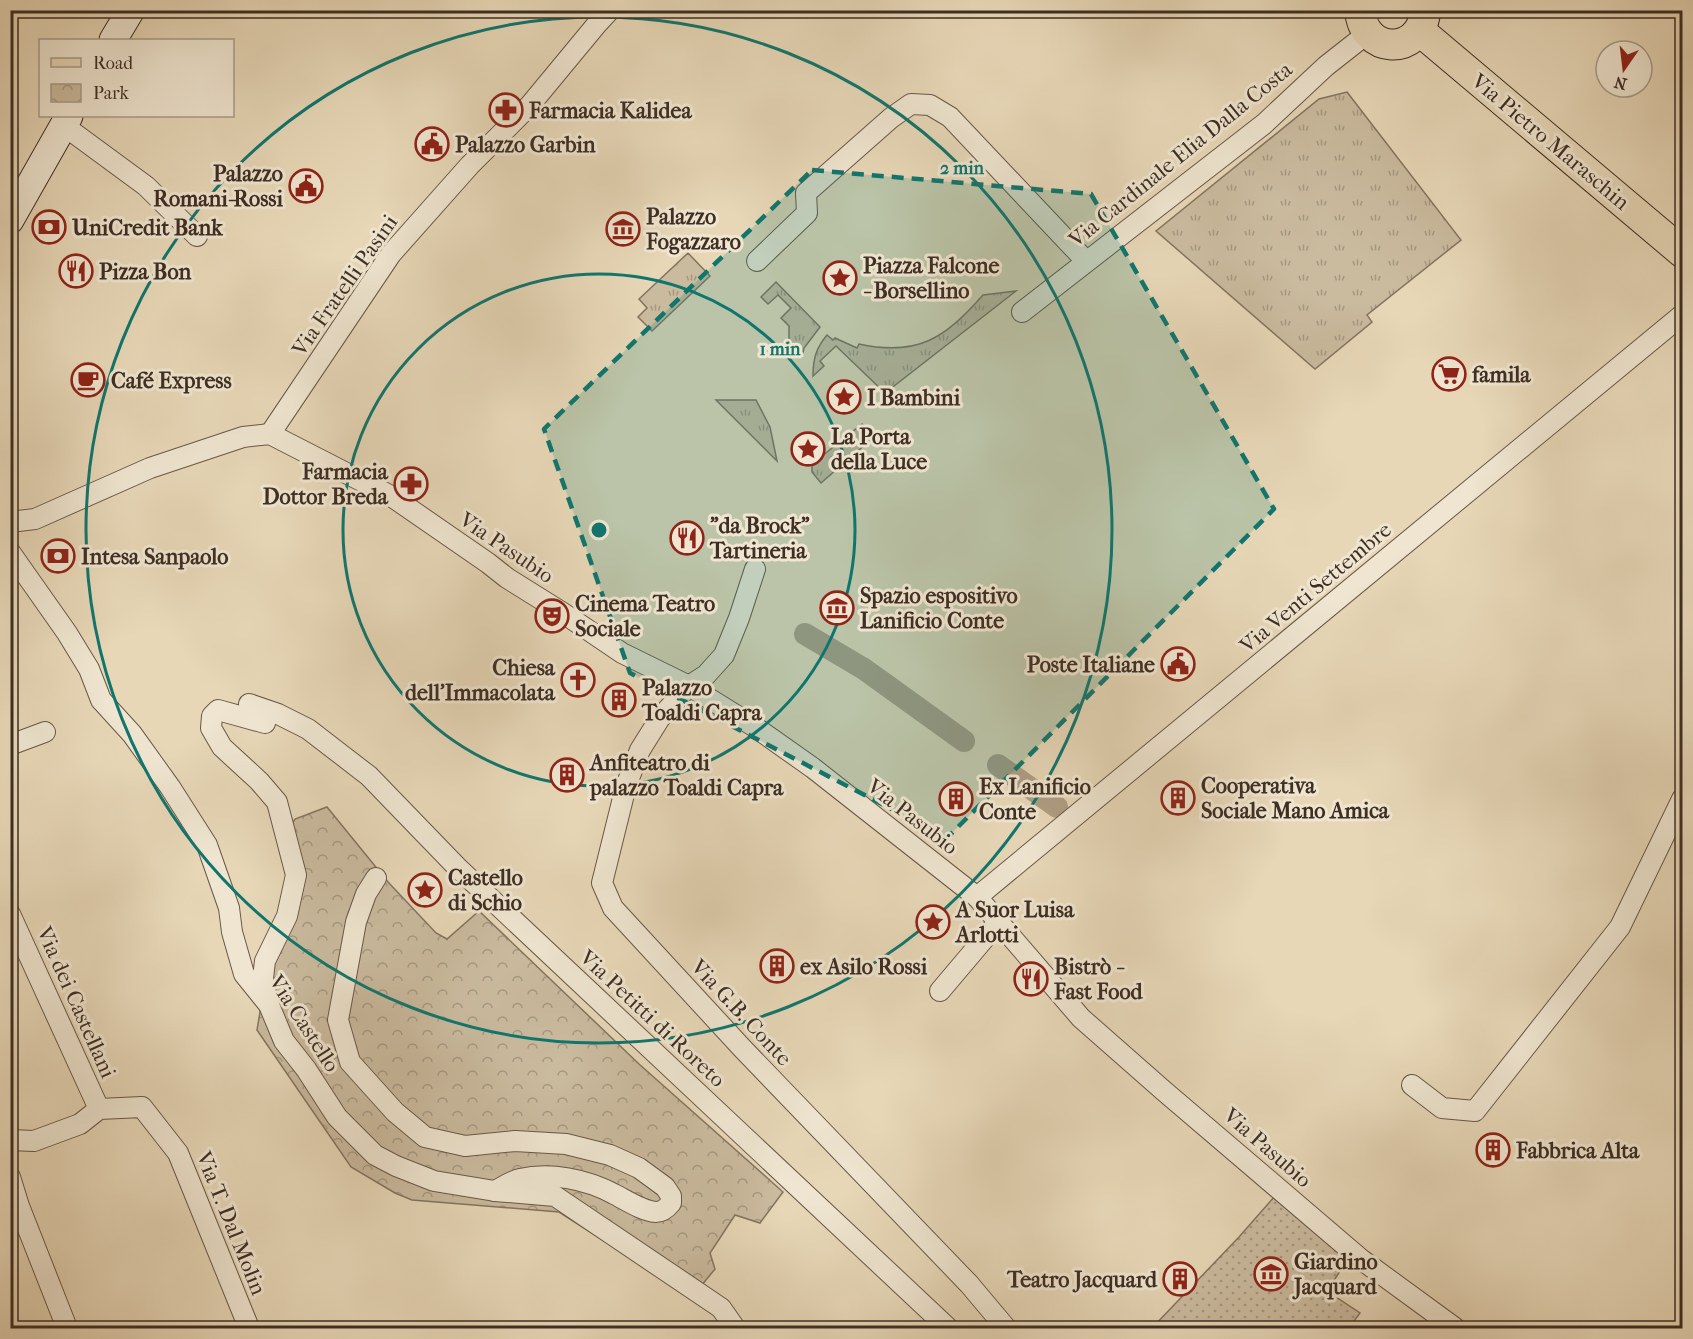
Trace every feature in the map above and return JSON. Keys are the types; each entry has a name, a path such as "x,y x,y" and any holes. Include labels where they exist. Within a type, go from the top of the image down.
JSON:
{"main road":[{"name":"Via Pietro Maraschin","path":"1364,22 1384,44 1394,45 1413,38 1422,21 1683,252"}],"street":[{"path":"114,39 131,10"},
{"name":"Via Fratelli Pasini","path":"270,434 391,254 470,165 530,105 610,10"},
{"name":"Via Cardinale Elia Dalla Costa","path":"1022,312 1264,124 1326,66 1364,22"},
{"path":"757,261 807,213 806,193 891,118 911,104 930,105 950,117 1086,261"},
{"path":"10,220 66,120 146,186 197,236"},
{"name":"Via Venti Settembre","path":"977,897 1683,315"},
{"path":"10,522 35,519 150,468 243,437 270,434"},
{"name":"Via Pasubio","path":"270,434 391,496 507,578 622,653 689,686 755,727 813,768 977,897 1000,920 1081,1018 1362,1260 1455,1329"},
{"name":"Via Castello","path":"10,552 67,633 89,669 101,700 132,734 170,787 207,845 229,908 232,932 244,974 268,1005 284,1041 306,1069 337,1117 375,1155 434,1181 495,1191 555,1196 721,1308 735,1329"},
{"name":"Via G.B. Conte","path":"755,569 724,655 706,675 689,686 660,718 640,750 626,786 602,883 613,908 742,1048 969,1284 1006,1329"},
{"name":"Via Petitti di Roreto","path":"249,704 308,729 369,776 457,867 948,1329"},
{"name":"Via Petitti di Roreto","path":"268,1005 263,978 265,961 287,916 296,875 277,802 259,781 222,747 211,728 212,716 218,710 233,713 263,722 304,741 327,744"},
{"path":"10,745 45,732"},
{"path":"1412,1085 1442,1108 1475,1111 1620,927 1683,799"},
{"path":"376,878 366,894 356,922 338,1020 350,1062 394,1112 425,1137 465,1146 515,1140 566,1144 610,1155 639,1168 665,1187 672,1196 671,1203 665,1210 655,1212 635,1205 601,1187 580,1180 545,1176 518,1179 495,1191"},
{"name":"Via dei Castellani","path":"10,914 99,1109"},
{"path":"940,991 1000,920"},
{"name":"Via T. Dal Molin","path":"99,1109 141,1107 178,1153 249,1329"},
{"path":"10,1140 34,1141 80,1124 99,1109"},
{"path":"10,1177 67,1329"}],"highlighted area":[{"path":"812,170 1091,194 1274,509 947,838 630,673 544,429"}],"green space":[{"path":"1347,92 1461,240 1367,315 1372,322 1315,369 1156,231 1319,99"},
{"path":"688,253 710,276 652,331 638,317 647,308 639,299"},
{"path":"776,282 820,327 804,348 802,357 789,357 789,326 781,318 791,308 778,295 768,304 761,297"},
{"path":"1016,291 885,393 836,346 820,361 824,366 813,376 816,354 827,335 833,340 835,338 857,348 859,344 898,348 914,346 943,333 983,295"},
{"path":"716,400 756,400 770,427 777,461"},
{"path":"862,424 875,436 821,483 812,472 812,464"},
{"path":"327,807 388,882 436,933 447,939 479,911 639,1064 783,1192 760,1223 735,1215 710,1253 715,1269 692,1297 559,1212 412,1200 395,1193 351,1167 257,1030 260,1012 256,975 286,910 292,865 284,836 295,819"},
{"name":"Giardino Jacquard","path":"1275,1196 1350,1256 1327,1291 1360,1313 1349,1328 1152,1328 1239,1237"}],"waterway":[{"path":"805,634 864,669 964,741"},
{"path":"998,765 1057,807"}],"place":[{"name":"Farmacia Kalidea","path":"506,110"},
{"name":"Palazzo Garbin","path":"432,144"},
{"name":"Palazzo Romani-Rossi","path":"306,186"},
{"name":"UniCredit Bank","path":"49,227"},
{"name":"Palazzo Fogazzaro","path":"623,229"},
{"name":"Pizza Bon","path":"76,271"},
{"name":"Piazza Falcone - Borsellino","path":"840,278"},
{"name":"famila","path":"1449,374"},
{"name":"Café Express","path":"88,380"},
{"name":"I Bambini","path":"844,397"},
{"name":"La Porta della Luce","path":"808,449"},
{"name":"Farmacia Dottor Breda","path":"411,484"},
{"name":"\"da Brock\" Tartineria","path":"687,538"},
{"name":"Intesa Sanpaolo","path":"58,556"},
{"name":"Spazio espositivo Lanificio Conte","path":"837,608"},
{"name":"Cinema Teatro Sociale","path":"552,616"},
{"name":"Poste Italiane","path":"1178,664"},
{"name":"Chiesa dell'Immacolata","path":"578,680"},
{"name":"Palazzo Toaldi Capra","path":"619,700"},
{"name":"Anfiteatro di palazzo Toaldi Capra","path":"567,775"},
{"name":"Cooperativa Sociale Mano Amica","path":"1178,798"},
{"name":"Ex Lanificio Conte","path":"956,799"},
{"name":"Castello di Schio","path":"425,890"},
{"name":"A Suor Luisa Arlotti","path":"933,922"},
{"name":"ex Asilo Rossi","path":"777,966"},
{"name":"Bistrò - Fast Food","path":"1031,979"},
{"name":"Fabbrica Alta","path":"1493,1150"},
{"name":"Giardino Jacquard","path":"1271,1274"},
{"name":"Teatro Jacquard","path":"1180,1279"}]}
